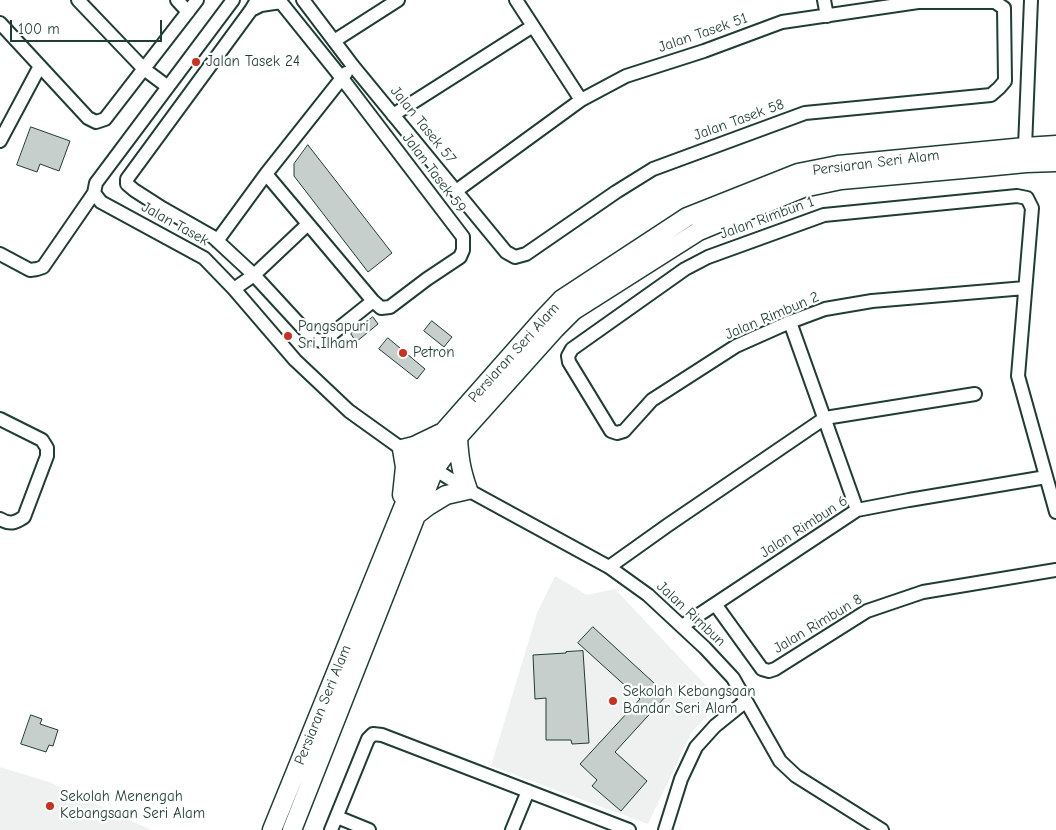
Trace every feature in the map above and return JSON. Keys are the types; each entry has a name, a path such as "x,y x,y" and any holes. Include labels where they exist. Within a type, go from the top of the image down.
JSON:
{"main road":[{"name":"Persiaran Seri Alam","path":"292,830 428,465 544,318 562,299 687,217 798,173 838,165 1056,145"},
{"path":"985,167 1017,157 1025,147 1041,157 1056,161"},
{"name":"Persiaran Seri Alam","path":"451,434 573,311 698,231 802,188 841,180 1056,161"},
{"path":"451,434 468,490 446,495 407,518 402,449 451,434"},
{"name":"Persiaran Seri Alam","path":"272,830 407,518"}],"street":[{"path":"78,0 144,68 168,87"},
{"path":"177,0 188,12"},
{"path":"0,23 88,118 96,122 105,119 197,0"},
{"path":"0,254 30,270 43,267 94,193 96,183 233,0"},
{"name":"Jalan Tasek 57","path":"302,0 353,66 506,252 515,257 526,254"},
{"path":"334,41 398,0"},
{"path":"516,0 581,100"},
{"path":"824,0 827,16"},
{"path":"1025,147 1031,0"},
{"path":"266,174 372,301 321,341 313,339 254,275 213,237 141,195 127,184 127,179 254,5 280,1"},
{"name":"Jalan Tasek 59","path":"280,1 341,77 463,237 463,250 460,257 390,307 381,308 372,301"},
{"name":"Jalan Tasek 51","path":"456,191 581,100 626,76 704,51 782,22 918,2 995,2 1004,8 1005,81 991,95"},
{"path":"393,115 533,26"},
{"path":"0,141 40,66"},
{"path":"217,241 341,77 353,66"},
{"name":"Jalan Tasek 58","path":"526,254 654,168 805,113 991,95"},
{"name":"Jalan Tasek","path":"94,193 101,202 204,258 234,288 295,360 349,411 428,465"},
{"name":"Jalan Rimbun 1","path":"617,433 611,431 570,362 568,356 572,349 685,269 708,257 824,215 1017,196 1027,198 1032,208 1026,288"},
{"path":"234,288 254,275 308,224"},
{"path":"220,274 240,278 254,275"},
{"path":"252,310 250,298 254,275"},
{"path":"1026,288 1018,376 1056,512"},
{"name":"Jalan Rimbun 2","path":"617,433 624,431 652,400 736,346 825,309 872,301 1026,288"},
{"path":"790,322 857,510"},
{"path":"609,567 825,418 975,394"},
{"path":"0,419 42,440 47,448 47,456 24,517 15,523 0,520"},
{"name":"Jalan Rimbun","path":"428,465 468,490 609,567 648,595 705,648 733,678 780,761 796,776 882,830"},
{"name":"Jalan Rimbun 6","path":"682,626 857,510 1046,477"},
{"name":"Jalan Rimbun 8","path":"715,604 762,669 769,671 866,611 923,592 1056,570"},
{"path":"665,830 681,779 696,747 715,726 746,702"},
{"path":"331,830 368,739 373,734 382,735 629,830"},
{"path":"512,830 528,791"},
{"path":"336,817 369,830"}],"shaded area":[{"name":"Sekolah Kebangsaan Bandar Seri Alam","path":"555,576 587,595 615,589 715,695 715,707 691,733 648,824 491,766 537,613"},
{"name":"Sekolah Menengah Kebangsaan Seri Alam","path":"0,767 49,782 151,830 0,830"}],"building":[{"path":"31,127 70,141 59,171 40,164 37,172 17,165"},
{"path":"308,145 392,253 368,272 294,176 294,164"},
{"path":"373,317 378,324 356,342 351,334"},
{"path":"432,321 452,337 444,347 424,331"},
{"path":"388,338 425,369 417,379 379,349"},
{"path":"593,627 667,695 615,752 647,781 621,811 592,786 597,780 580,764 640,699 578,643"},
{"path":"583,651 589,743 572,744 571,740 546,740 546,698 535,699 533,655"},
{"path":"31,715 42,719 40,724 58,730 53,746 49,745 46,752 21,744"}],"place":[{"name":"Jalan Tasek 24","path":"196,62"},
{"name":"Pangsapuri Sri Ilham","path":"288,336"},
{"name":"Petron","path":"403,353"},
{"name":"Sekolah Kebangsaan Bandar Seri Alam","path":"613,701"},
{"name":"Sekolah Menengah Kebangsaan Seri Alam","path":"50,806"}]}
